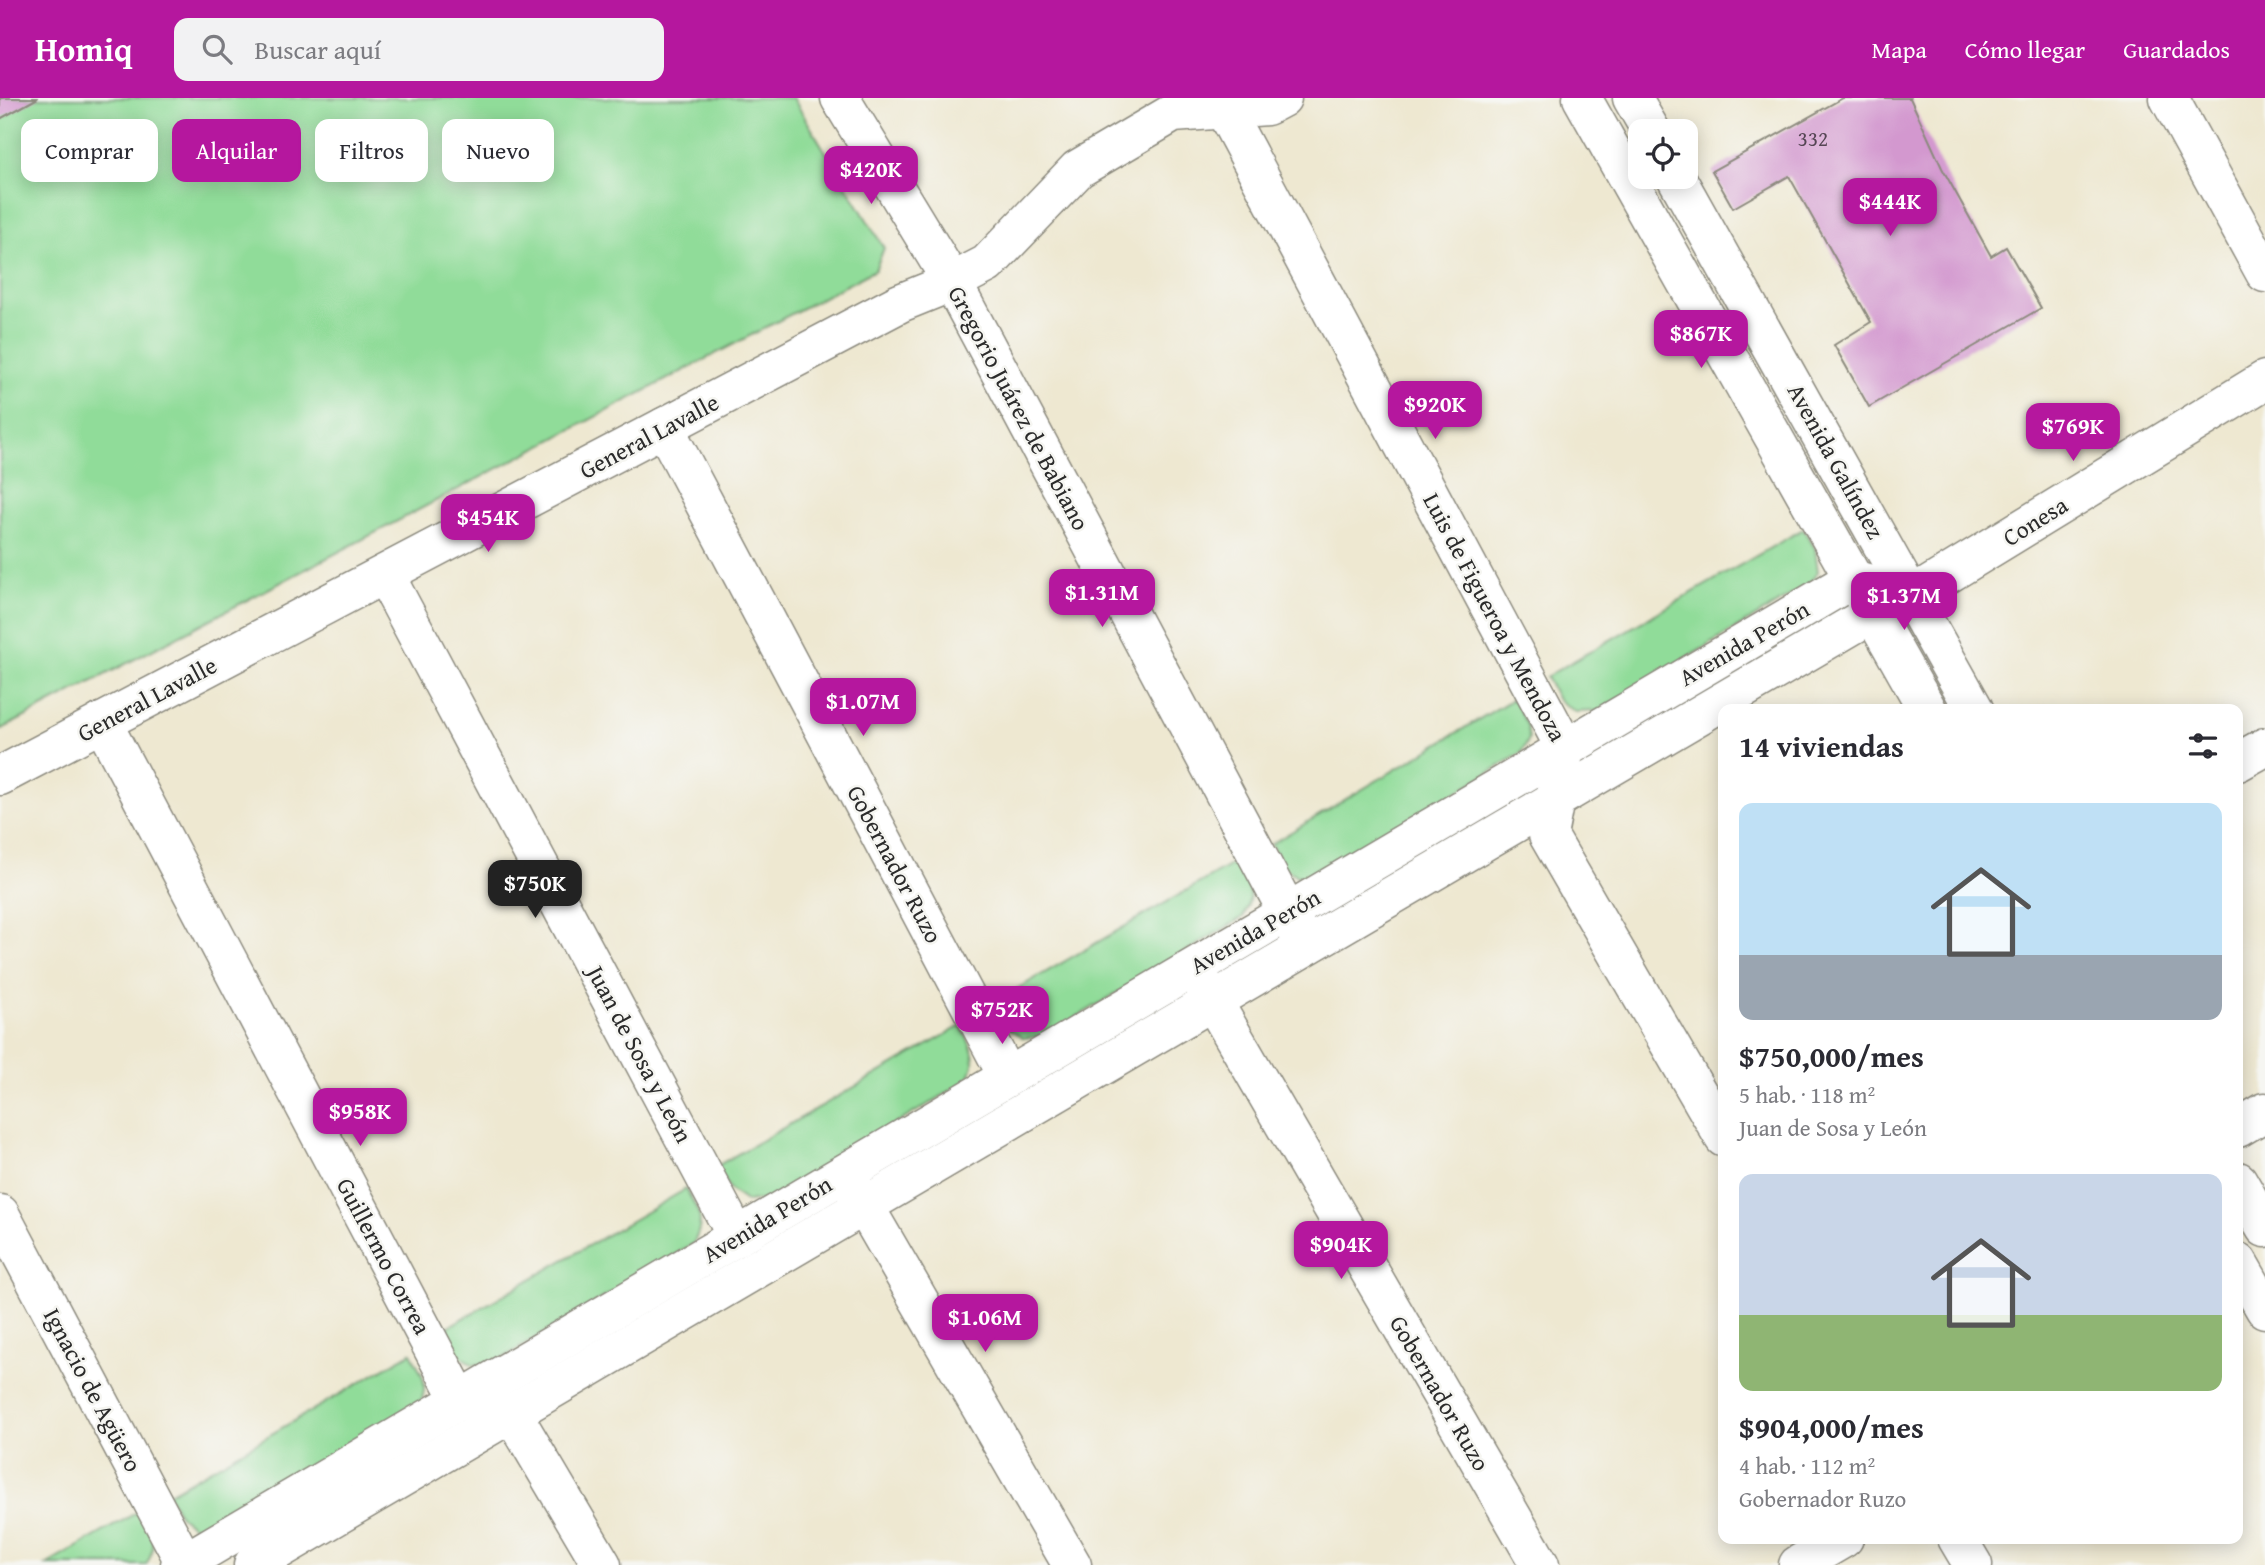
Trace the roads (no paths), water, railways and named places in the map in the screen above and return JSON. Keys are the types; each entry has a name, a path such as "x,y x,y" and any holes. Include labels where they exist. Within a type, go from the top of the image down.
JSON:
{"street":[{"name":"Gregorio Juárez de Babiano","path":"840,98 952,282 1286,913 1306,946"},
{"name":"General Lavalle","path":"0,776 900,303 952,282 987,264 1078,169 1173,113 1222,104 1267,106 1282,98"},
{"name":"Avenida Galíndez","path":"1582,98 1924,704"},
{"path":"1632,98 1644,119"},
{"path":"2169,98 2265,273"},
{"name":"Luis de Figueroa y Mendoza","path":"1222,104 1565,748 1548,835 1718,1129"},
{"name":"Avenida Galíndez","path":"1683,189 1971,704"},
{"name":"Conesa","path":"1912,596 2265,380"},
{"name":"Gobernador Ruzo","path":"664,427 1009,1077"},
{"name":"Juan de Sosa y León","path":"386,575 737,1237"},
{"path":"1853,579 1912,596"},
{"name":"Avenida Perón","path":"183,1564 1853,579"},
{"name":"Avenida Perón","path":"253,1565 1873,613 1912,596"},
{"name":"Guillermo Correa","path":"102,722 460,1400"},
{"path":"2243,759 2265,747"},
{"name":"Gobernador Ruzo","path":"1193,967 1540,1565"},
{"path":"2243,1125 2265,1112"},
{"path":"845,1173 1072,1565"},
{"path":"2243,1190 2265,1228"},
{"name":"Ignacio de Agüero","path":"0,1214 183,1564"},
{"path":"460,1400 512,1413 602,1565"},
{"path":"1798,1565 1834,1544"},
{"path":"1961,1544 1973,1565"}]}
